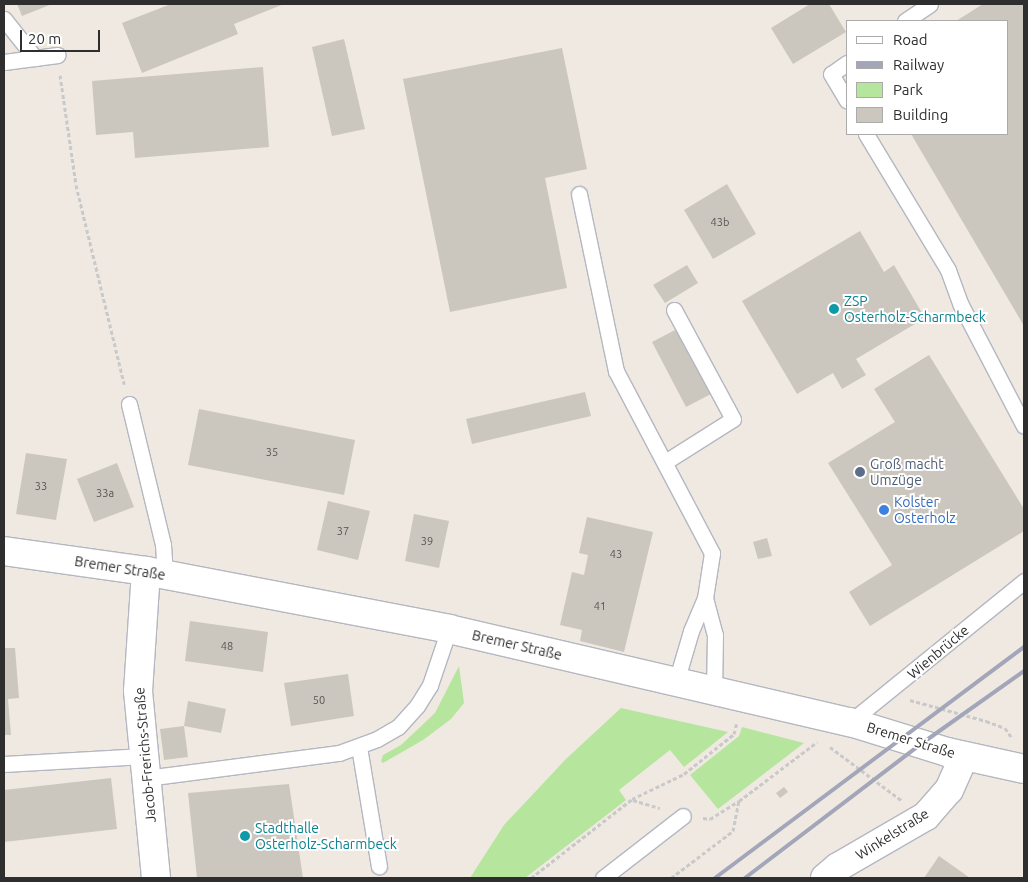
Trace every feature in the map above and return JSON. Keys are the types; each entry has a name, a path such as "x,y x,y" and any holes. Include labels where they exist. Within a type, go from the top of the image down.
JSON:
{"street":[{"name":"Bremer Straße","path":"4,551 155,573 448,629 850,722 964,756 1024,769"},
{"name":"Jacob-Frerichs-Straße","path":"155,573 138,690 156,878"},
{"name":"Winkelstraße","path":"825,878 838,867 926,816 950,790 964,756"}],"lane":[{"path":"907,20 930,4"},
{"path":"4,19 35,58"},
{"path":"4,62 58,55"},
{"path":"846,64 831,74 846,99"},
{"path":"867,135 948,270 961,305 1024,426"},
{"path":"579,194 616,371 712,553 705,598 676,682"},
{"path":"665,462 733,419 674,310"},
{"path":"129,404 163,545 155,573"},
{"name":"Wienbrücke","path":"850,722 890,692 1024,580"},
{"path":"705,598 715,635 714,691"},
{"path":"4,764 145,767 338,753 359,747 398,727 417,706 430,685 448,629"},
{"path":"359,747 380,866"},
{"path":"603,878 683,816"}],"path":[{"path":"58,55 76,185 129,404"},
{"path":"890,692 1004,728 1014,740"},
{"path":"531,878 632,799 684,774 734,734 744,698"},
{"path":"671,878 733,831 739,801 819,741 861,767 906,807 926,816"}],"green space":[{"path":"459,666 464,703 451,719 423,740 383,763 381,761 383,755 401,745 435,713"},
{"path":"621,708 728,732 684,767 670,750 619,790 626,800 525,878 470,878 504,825 566,759"},
{"path":"742,727 804,743 718,809 690,775 739,736"}],"building":[{"path":"17,4 52,4 22,16"},
{"path":"171,4 284,4 234,24 238,34 142,73 122,23"},
{"path":"810,4 829,4 846,32 793,64 771,28"},
{"path":"983,4 1024,4 1024,326 912,135 1008,135 1008,20 958,20"},
{"path":"344,39 365,129 332,136 312,47"},
{"path":"562,48 587,169 545,178 567,288 450,312 403,79"},
{"path":"263,67 269,147 135,158 133,132 96,135 92,81"},
{"path":"727,184 756,234 713,259 684,210"},
{"name":"ZSP Osterholz-Scharmbeck","path":"860,231 884,272 894,265 925,318 856,359 866,375 842,389 833,373 797,394 742,301"},
{"path":"687,265 698,283 665,303 653,285"},
{"path":"677,329 711,394 686,407 652,342"},
{"path":"929,355 1024,509 1024,531 870,626 849,592 892,565 828,463 895,422 874,389"},
{"path":"585,392 591,416 472,444 466,419"},
{"path":"199,409 355,440 344,495 188,465"},
{"path":"26,453 67,459 56,520 16,514"},
{"path":"117,463 134,507 94,522 77,479"},
{"path":"328,501 370,511 358,560 317,550"},
{"path":"414,514 449,521 439,568 405,561"},
{"path":"587,517 653,532 624,652 580,641 582,630 560,625 572,572 584,575 588,555 579,553"},
{"path":"767,538 772,556 758,559 753,542"},
{"path":"190,621 268,632 263,672 185,661"},
{"path":"4,648 15,648 19,698 8,699 11,735 4,735"},
{"path":"348,674 354,716 291,726 284,683"},
{"path":"188,701 226,709 221,733 184,726"},
{"path":"184,726 188,757 164,760 160,729"},
{"path":"111,778 117,829 4,842 4,790"},
{"name":"Stadthalle Osterholz-Scharmbeck","path":"289,784 303,878 197,878 188,793"},
{"path":"784,787 788,792 780,798 776,793"},
{"path":"939,856 970,878 924,878"}],"railway":[{"path":"715,878 1024,647"},
{"path":"745,878 921,744 1024,671"}],"place":[{"name":"ZSP Osterholz-Scharmbeck","path":"834,309"},
{"name":"Groß macht Umzüge","path":"860,472"},
{"name":"Kolster Osterholz","path":"884,510"},
{"name":"Stadthalle Osterholz-Scharmbeck","path":"245,836"}]}
